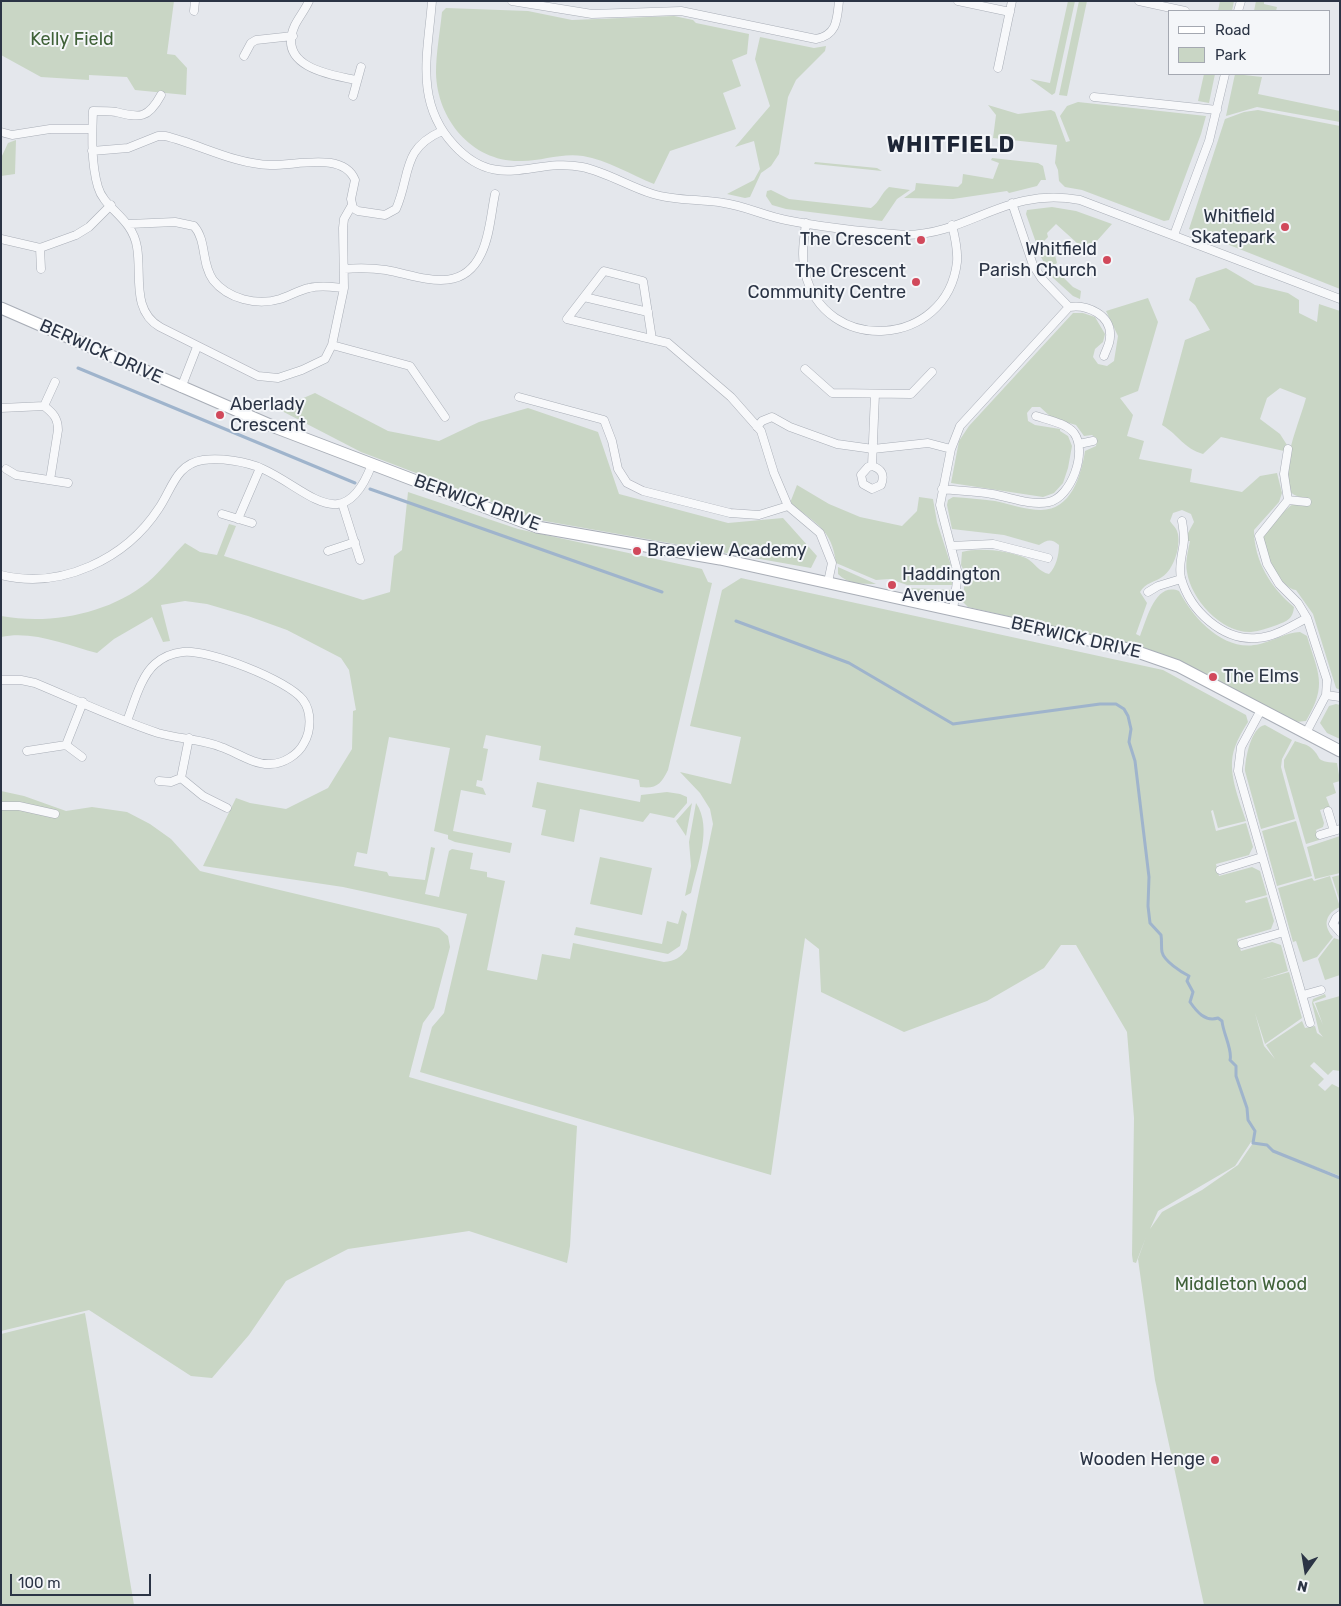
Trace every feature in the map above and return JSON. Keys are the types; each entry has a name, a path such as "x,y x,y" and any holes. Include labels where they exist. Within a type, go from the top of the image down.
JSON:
{"street":[{"path":"194,11 195,1"},
{"path":"309,1 295,25 293,49 298,59 307,67 356,80"},
{"path":"432,1 425,77 428,98 442,130 454,146 471,160 494,169 516,172 555,166 583,167 654,194 726,203 785,220 906,235 925,235 1012,203 1049,196 1080,200 1340,299"},
{"path":"512,1 592,14 682,11 816,39 825,38 832,32 836,25 839,1"},
{"path":"958,1 1010,12"},
{"path":"998,68 1012,1"},
{"path":"1138,1 1180,10"},
{"path":"244,56 251,44 256,40 293,36"},
{"path":"353,96 361,67"},
{"path":"1174,236 1209,141 1225,75"},
{"path":"92,151 128,148 158,136 165,136 254,163 338,164 350,170 355,180 352,205 344,219 343,228 344,288 332,345 325,359 278,378 258,376 197,347 150,321 143,310 137,245 129,224 100,194 92,151 93,111 114,112 136,117 146,114 155,106 160,95"},
{"path":"1094,97 1217,110"},
{"path":"2,136 50,129 92,129"},
{"path":"352,205 358,210 381,216 393,212 398,205 405,172 411,158 426,140 442,130"},
{"path":"344,269 380,269 440,281 462,275 474,265 481,254 495,194"},
{"path":"1012,203 1033,265 1042,279 1069,307 1088,307 1099,313 1108,326 1111,336 1104,356"},
{"path":"1,239 40,248 76,235 89,227 110,205"},
{"path":"129,224 175,222 194,226 202,240 205,260 210,274 220,287 234,297 270,301 308,288 329,286 344,288"},
{"path":"806,223 803,258 805,273 820,304 845,323 860,329 878,332 904,328 919,322 942,301 954,277 957,262 957,246 952,225"},
{"path":"40,248 41,269"},
{"path":"652,339 643,281 604,271 567,319 668,343 730,397 757,427 768,449 774,473 788,506 820,533 832,563 828,582"},
{"path":"584,297 648,312"},
{"path":"953,610 958,574 942,518 942,489 951,449 960,426 1069,307"},
{"name":"BERWICK DRIVE","path":"1,308 181,388 277,428 537,527 720,559 1154,656 1178,666 1340,751"},
{"path":"332,345 410,366 445,417"},
{"path":"181,388 197,347"},
{"path":"805,369 832,393 911,394 932,372"},
{"path":"44,406 55,382"},
{"path":"872,466 875,394"},
{"path":"519,397 604,420 612,441 618,469 627,482 644,491 730,512 759,515 788,506"},
{"path":"1,408 44,406 53,413 58,422 50,480"},
{"path":"942,489 991,494 1036,503 1050,502 1060,496 1069,485 1078,456 1079,444 1074,434 1065,426 1036,416"},
{"path":"757,427 762,421 772,417 790,427 837,444 873,449 928,443 951,449"},
{"path":"1079,444 1093,441"},
{"path":"1288,448 1284,474 1288,500 1263,529 1260,536 1261,547 1267,564 1279,584 1298,603 1307,618 1327,680 1326,695 1306,733"},
{"path":"1,575 15,578 41,579 68,574 94,564 122,548 141,531 159,509 178,473 189,464 203,460 229,461 260,468 318,502 330,504 342,503 354,498 362,487 372,464"},
{"path":"238,519 260,468"},
{"path":"6,469 16,475 68,483"},
{"path":"1288,500 1307,502"},
{"path":"342,503 360,560"},
{"path":"222,514 252,523"},
{"path":"1182,521 1184,539 1180,568 1181,579 1190,598 1202,614 1228,634 1242,638 1258,638 1272,635 1307,618"},
{"path":"328,551 355,542"},
{"path":"951,546 994,544 1048,558"},
{"path":"1148,592 1158,586 1181,579"},
{"path":"1,680 21,680 35,683 127,721 160,733 220,746 255,762 270,765 284,761 296,754 306,738 310,719 305,702 295,691 274,679 209,656 183,652 168,655 155,664 148,672 127,721"},
{"path":"1326,695 1340,697"},
{"path":"66,745 83,702"},
{"path":"1261,710 1241,748 1238,771 1310,1023"},
{"path":"181,778 189,738"},
{"path":"27,751 66,745 82,757"},
{"path":"159,782 171,782 181,778"},
{"path":"181,778 203,796 227,808"},
{"path":"1,806 19,806 55,814"},
{"path":"1320,836 1337,830 1328,811"},
{"path":"1220,870 1262,857"},
{"path":"1340,915 1336,918 1334,924 1340,932"},
{"path":"1242,944 1284,932"},
{"path":"1303,995 1321,990"}],"green space":[{"name":"Kelly Field","path":"1,1 174,1 167,54 175,55 187,68 186,95 135,90 127,77 89,75 89,80 41,77 1,55"},
{"path":"1068,1 1075,1 1055,93 1052,95 1030,79 1050,83"},
{"path":"1079,1 1087,1 1067,96 1059,95"},
{"path":"1220,1 1234,1 1232,10 1218,10"},
{"path":"1256,1 1264,1 1264,4 1277,7 1276,10 1254,10"},
{"path":"446,8 528,11 572,20 674,16 693,20 696,23 749,34 747,54 732,60 741,86 723,93 736,129 670,151 654,184 610,164 583,156 575,155 522,161 504,160 488,155 461,135 451,122 443,107 438,90 436,73 437,50 442,12"},
{"path":"760,37 814,48 826,46 825,51 796,80 788,97 779,154 771,166 761,173 750,197 745,198 727,194 754,180 760,169 754,141 735,147 770,106 755,59"},
{"path":"1204,75 1215,75 1209,103 1198,101"},
{"path":"1235,75 1244,75 1262,77 1258,94 1340,111 1340,122 1257,107 1226,116"},
{"path":"1078,102 1206,116 1169,220 1164,221 1082,190 1065,187 1059,181 1055,163 1057,145 993,138 996,115 988,105 1018,114 1051,110 1055,112 1066,142 1070,141 1060,116 1067,106"},
{"path":"1258,110 1340,126 1340,289 1189,229 1225,119 1244,112"},
{"path":"16,140 15,174 1,176 1,158 8,143"},
{"path":"992,158 1038,163 1043,166 1046,180 1041,180 1037,186 1009,193 1007,191 953,199 904,198 915,190 916,183 958,187 962,183 963,174 993,179 999,163 991,160"},
{"path":"815,162 877,168 882,171 814,164"},
{"path":"889,187 910,190 897,199 882,221 786,209 772,205 766,196 767,191 771,190 789,199 871,208"},
{"path":"1052,207 1076,211 1112,224 1087,252 1056,224 1047,233 1048,237 1043,242 1055,255 1057,263 1048,270 1041,257 1026,214 1027,210"},
{"path":"1226,268 1255,285 1288,293 1299,300 1299,313 1317,322 1319,304 1340,311 1340,690 1336,688 1313,614 1296,590 1290,588 1278,576 1269,559 1264,543 1264,537 1268,530 1289,507 1292,505 1307,506 1308,498 1296,496 1292,493 1287,482 1288,458 1306,398 1280,388 1267,398 1260,419 1280,434 1287,445 1284,451 1221,437 1203,454 1186,445 1162,425 1185,340 1210,330 1195,305 1189,300 1196,278"},
{"path":"1057,271 1073,287 1081,291 1080,299 1073,296 1051,276"},
{"path":"1148,298 1158,322 1138,391 1120,398 1133,415 1127,436 1144,441 1139,459 1192,469 1190,482 1242,492 1260,476 1277,473 1282,493 1279,502 1254,530 1255,541 1265,573 1278,591 1294,607 1291,617 1287,621 1258,631 1240,631 1219,621 1201,603 1194,593 1190,582 1186,568 1190,541 1188,541 1188,533 1194,522 1191,514 1182,510 1173,513 1170,521 1178,536 1178,549 1170,569 1166,574 1147,585 1140,592 1147,603 1136,634 1140,636 1149,612 1158,597 1164,592 1171,590 1179,591 1193,612 1212,631 1223,639 1234,643 1260,644 1290,633 1300,632 1307,636 1319,679 1317,697 1306,721 1296,722 1177,660 1142,647 968,607 962,601 966,575 961,565 962,552 994,550 1011,553 1026,558 1042,571 1049,574 1057,561 1059,545 1047,541 1039,545 1004,535 952,529 947,505 948,500 953,497 969,498 995,501 1035,510 1051,508 1060,504 1073,490 1081,471 1085,451 1096,446 1097,439 1092,435 1084,436 1076,425 1052,418 1040,407 1032,407 1027,413 1028,421 1035,425 1060,429 1060,431 1068,436 1072,446 1063,483 1054,493 1043,497 951,483 959,441 969,426 1073,313 1083,313 1095,317 1105,334 1103,342 1095,349 1093,357 1098,364 1107,366 1114,361 1118,336 1106,311"},
{"path":"315,393 388,431 439,441 479,422 528,408 598,432 619,494 728,523 783,518 817,556 811,568 539,520 361,452 278,409"},
{"path":"797,485 829,504 860,517 902,526 917,511 919,497 933,499 937,522 954,575 952,585 907,585 890,579 876,580 836,563 831,542 826,534 790,503"},
{"name":"Middleton Wood","path":"408,492 518,529 702,569 708,582 712,583 668,770 658,785 640,787 639,780 539,760 541,746 486,735 483,748 488,749 482,781 477,780 476,786 483,788 486,795 461,790 453,831 512,843 510,853 455,842 448,839 448,835 434,831 450,748 389,737 367,854 357,852 354,866 387,872 389,876 425,880 431,847 435,848 425,894 439,897 449,851 452,849 473,853 470,869 487,872 487,877 505,881 487,970 537,980 542,954 570,959 573,943 664,962 677,958 687,949 713,824 710,809 700,793 680,772 731,784 741,737 690,726 722,590 741,578 1163,670 1246,715 1248,722 1236,744 1232,765 1234,784 1246,821 1218,828 1213,810 1211,811 1216,831 1246,823 1253,847 1249,855 1216,864 1219,876 1252,867 1260,871 1267,895 1245,901 1246,903 1267,897 1274,921 1271,929 1237,939 1241,951 1272,942 1281,945 1288,971 1260,980 1289,972 1302,1018 1265,1044 1255,1013 1264,1046 1275,1059 1266,1045 1302,1021 1305,1028 1315,1026 1317,1033 1323,1037 1319,1032 1312,1003 1313,999 1325,994 1326,997 1313,1002 1323,1025 1315,1003 1340,996 1340,1071 1333,1070 1328,1075 1314,1062 1310,1066 1324,1079 1318,1085 1325,1091 1332,1084 1340,1088 1340,1176 1294,1159 1340,1178 1340,1605 1204,1605 1155,1380 1138,1259 1146,1237 1136,1263 1133,1262 1132,1255 1134,1118 1127,1032 1076,945 1061,945 1044,968 987,1001 904,1032 821,992 819,949 805,938 771,1175 420,1072 432,1027 444,1013 467,914 343,887 203,866 236,798 250,803 286,809 328,788 352,749 353,711 356,710 349,670 341,658 287,630 207,604 185,601 161,605 170,641 163,642 152,617 114,639 97,653 25,635 1,637 1,616 39,619 59,618 97,609 115,602 148,582 185,543 200,552 217,555 229,524 236,526 224,556 363,600 390,592 394,556 402,550","holes":["1251,1142 1253,1143 1238,1165 1202,1190 1162,1212 1150,1229 1158,1211 1235,1166"]},
{"path":"838,567 876,584 850,582 838,574"},
{"path":"907,588 952,590 945,599 932,600 907,591"},
{"path":"1340,705 1340,739 1327,733 1320,723 1329,706"},
{"path":"1265,725 1292,740 1282,759 1281,767 1295,819 1261,829 1245,771 1246,759 1253,737 1260,727"},
{"path":"1295,741 1310,747 1321,760 1337,763 1340,781 1333,783 1336,793 1326,797 1330,807 1320,810 1324,823 1323,827 1316,830 1319,840 1306,844 1284,767 1284,760"},
{"path":"537,782 640,802 641,795 667,792 687,797 687,803 674,818 650,813 643,822 580,809 574,842 541,835 546,810 532,807"},
{"path":"1,791 24,796 66,811 92,807 127,812 150,824 171,839 200,871 439,928 448,936 450,947 434,1008 423,1023 409,1077 577,1126 570,1246 567,1263 469,1231 348,1249 286,1281 249,1335 212,1378 191,1376 89,1310 1,1331"},
{"path":"692,803 686,836 676,821"},
{"path":"696,803 701,813 703,824 702,847 691,893 685,896 691,866 689,842"},
{"path":"1296,821 1312,876 1277,886 1262,831"},
{"path":"1340,836 1340,873 1315,879 1307,847"},
{"path":"600,857 652,868 642,915 590,904"},
{"path":"1340,875 1340,902 1332,877"},
{"path":"1330,876 1340,907 1331,913 1327,920 1327,928 1333,937 1317,957 1303,962 1296,941 1293,942 1278,888 1312,878 1314,881"},
{"path":"682,910 687,914 680,946 668,954 574,935 576,927 662,944 667,921 678,924"},
{"path":"1334,938 1340,940 1340,975 1325,980 1318,959"},
{"path":"85,1313 134,1605 1,1605 1,1334"}],"waterway":[{"path":"78,368 355,483"},
{"path":"370,489 662,592"},
{"path":"736,621 849,663 953,724 1100,704 1116,704 1124,709 1131,729 1129,742 1135,761 1149,877 1148,906 1150,923 1161,935 1163,955 1173,966 1189,976 1187,981 1193,992 1190,1002 1196,1009 1209,1019 1218,1018 1222,1021 1231,1056 1230,1060 1236,1066 1236,1076 1247,1108 1248,1120 1255,1131 1253,1143 1267,1145 1273,1151 1340,1178"}],"place":[{"name":"Whitfield Skatepark","path":"1285,227"},
{"name":"The Crescent","path":"921,240"},
{"name":"Whitfield Parish Church","path":"1107,260"},
{"name":"The Crescent Community Centre","path":"916,282"},
{"name":"Aberlady Crescent","path":"220,415"},
{"name":"Braeview Academy","path":"637,551"},
{"name":"Haddington Avenue","path":"892,585"},
{"name":"The Elms","path":"1213,677"},
{"name":"Wooden Henge","path":"1215,1460"}],"district":[{"name":"WHITFIELD","path":"951,146"}]}
